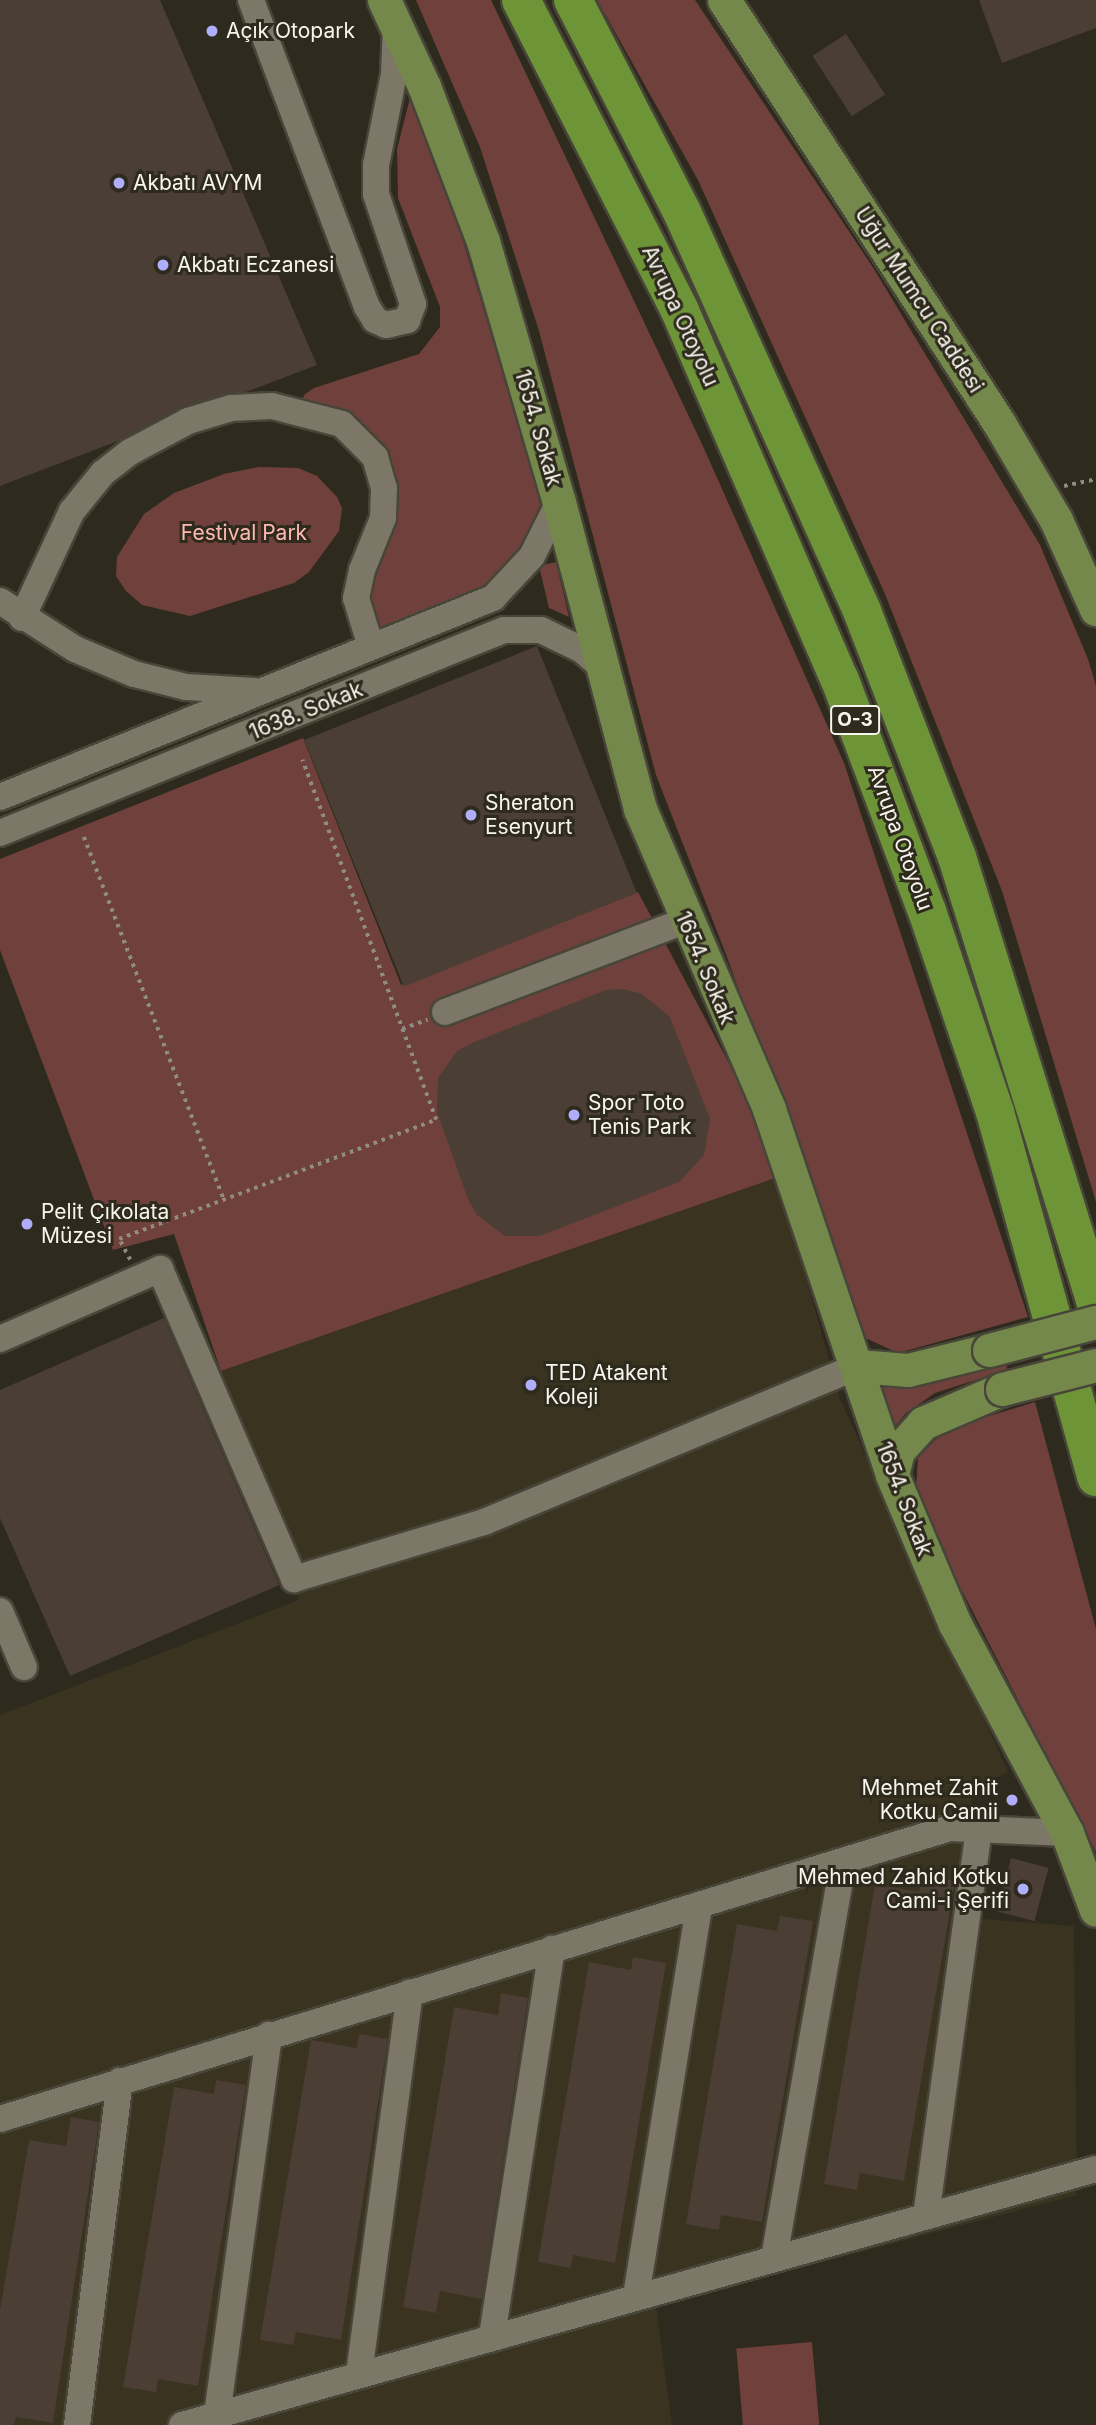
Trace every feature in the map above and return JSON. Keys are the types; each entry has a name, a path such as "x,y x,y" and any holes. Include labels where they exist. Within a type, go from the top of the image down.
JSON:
{"highway":[{"name":"Avrupa Otoyolu","path":"521,0 680,312 840,680 927,911 995,1112 1096,1477"},
{"name":"O-3","path":"573,0 688,224 862,611 957,857 1096,1303"}],"main road":[{"name":"Uğur Mumcu Caddesi","path":"724,0 999,423 1056,520 1096,609"},
{"name":"1654. Sokak","path":"390,12 475,219 559,502 606,671 640,809 685,921 769,1109 858,1366 892,1475 955,1624 1067,1833 1096,1910"},
{"path":"858,1366 908,1370 1096,1321"},
{"path":"892,1475 900,1447 923,1423 1002,1390 1096,1365"}],"street":[{"path":"251,0 367,307 375,320 386,325 407,320 413,304 376,194 376,166 394,74 390,12"},
{"path":"22,618 72,511 103,473 130,452 188,421 231,408 272,406 341,425 374,457 384,488 383,518 362,570 356,598 371,647"},
{"name":"1638. Sokak","path":"0,797 480,604 504,589 542,541 559,502"},
{"path":"0,601 22,618 75,649 134,674 186,687 264,691"},
{"name":"1638. Sokak","path":"0,833 503,630 541,630 582,650 606,671"},
{"path":"445,1012 685,921"},
{"path":"0,1339 160,1269 294,1579 484,1522 858,1366"},
{"path":"0,1611 24,1667"},
{"path":"0,2119 950,1828 979,1827 1067,1833"},
{"path":"926,2216 979,1827"},
{"path":"774,2258 843,1861"},
{"path":"636,2296 698,1905"},
{"path":"492,2336 552,1949"},
{"path":"359,2374 410,1992"},
{"path":"217,2415 269,2035"},
{"path":"76,2425 120,2081"},
{"path":"182,2425 1096,2169"}],"path":[{"path":"139,1278 119,1239 436,1120 302,760"},
{"path":"84,837 224,1199"}],"shaded area":[{"path":"778,1177 840,1399 1008,1772 970,1792 983,1919 1074,1926 1077,2195 656,2306 672,2425 0,2425 0,1715 299,1600 221,1371"}],"green space":[{"path":"416,0 491,0 702,444 844,763 1028,1317 898,1353 863,1337 727,957 656,775 539,331 480,147"},
{"path":"597,0 695,0 874,269 1040,545 1088,659 1096,686 1096,1202 1002,891 885,594 698,180"},
{"path":"410,98 434,145 549,526 521,570 371,647 362,627 379,532 375,457 297,409 305,394 314,388 419,354 440,327 440,307 398,198 397,149"},
{"name":"Festival Park","path":"259,467 298,468 317,476 337,497 342,508 339,531 309,572 294,583 190,616 142,605 126,591 116,576 117,557 144,514 174,493 224,474"},
{"path":"556,562 569,617 549,608 539,566"},
{"path":"303,738 401,985 638,892 748,1099 778,1177 221,1371 174,1234 113,1250 0,950 0,859"},
{"path":"1006,1357 1007,1370 935,1393 906,1413 891,1431 877,1389"},
{"path":"1035,1402 1096,1629 1096,1852 955,1577 916,1491 918,1458 946,1429"},
{"path":"812,2342 819,2425 743,2425 736,2349"}],"building":[{"name":"Akbatı AVYM","path":"0,0 160,0 317,365 249,391 183,406 118,441 0,486"},
{"path":"979,0 1096,0 1096,28 1002,63"},
{"path":"846,34 885,94 852,116 812,56"},
{"name":"Sheraton Esenyurt","path":"537,646 637,893 404,987 304,740"},
{"name":"Spor Toto Tenis Park","path":"624,989 642,994 670,1017 710,1119 704,1155 679,1182 540,1236 505,1236 477,1215 468,1199 437,1112 438,1078 457,1051 472,1043 606,990"},
{"path":"164,1318 279,1585 70,1676 0,1518 0,1390"},
{"name":"Mehmed Zahid Kotku Cami-i Şerifi","path":"1011,1858 1049,1868 1034,1921 997,1911"},
{"path":"922,1875 955,1881 904,2181 860,2173 857,2190 824,2184 875,1884 919,1892"},
{"path":"780,1916 813,1921 762,2222 721,2215 719,2230 686,2224 737,1924 777,1931"},
{"path":"633,1957 666,1963 615,2263 573,2255 571,2268 538,2262 589,1962 631,1970"},
{"path":"501,1993 528,1998 482,2299 440,2291 436,2313 403,2307 454,2007 498,2015"},
{"path":"359,2034 388,2039 341,2340 296,2332 293,2345 260,2340 311,2040 357,2048"},
{"path":"216,2080 246,2085 198,2386 158,2379 156,2392 123,2387 174,2087 214,2094"},
{"path":"71,2117 99,2122 53,2423 16,2417 14,2425 0,2425 0,2310 29,2140 66,2146"}],"place":[{"name":"Açık Otopark","path":"212,31"},
{"name":"Akbatı AVYM","path":"119,183"},
{"name":"Akbatı Eczanesi","path":"163,265"},
{"name":"Sheraton Esenyurt","path":"471,815"},
{"name":"Spor Toto Tenis Park","path":"574,1115"},
{"name":"Pelit Çıkolata Müzesi","path":"27,1224"},
{"name":"TED Atakent Koleji","path":"531,1385"},
{"name":"Mehmet Zahit Kotku Camii","path":"1012,1800"},
{"name":"Mehmed Zahid Kotku Cami-i Şerifi","path":"1023,1889"}]}
